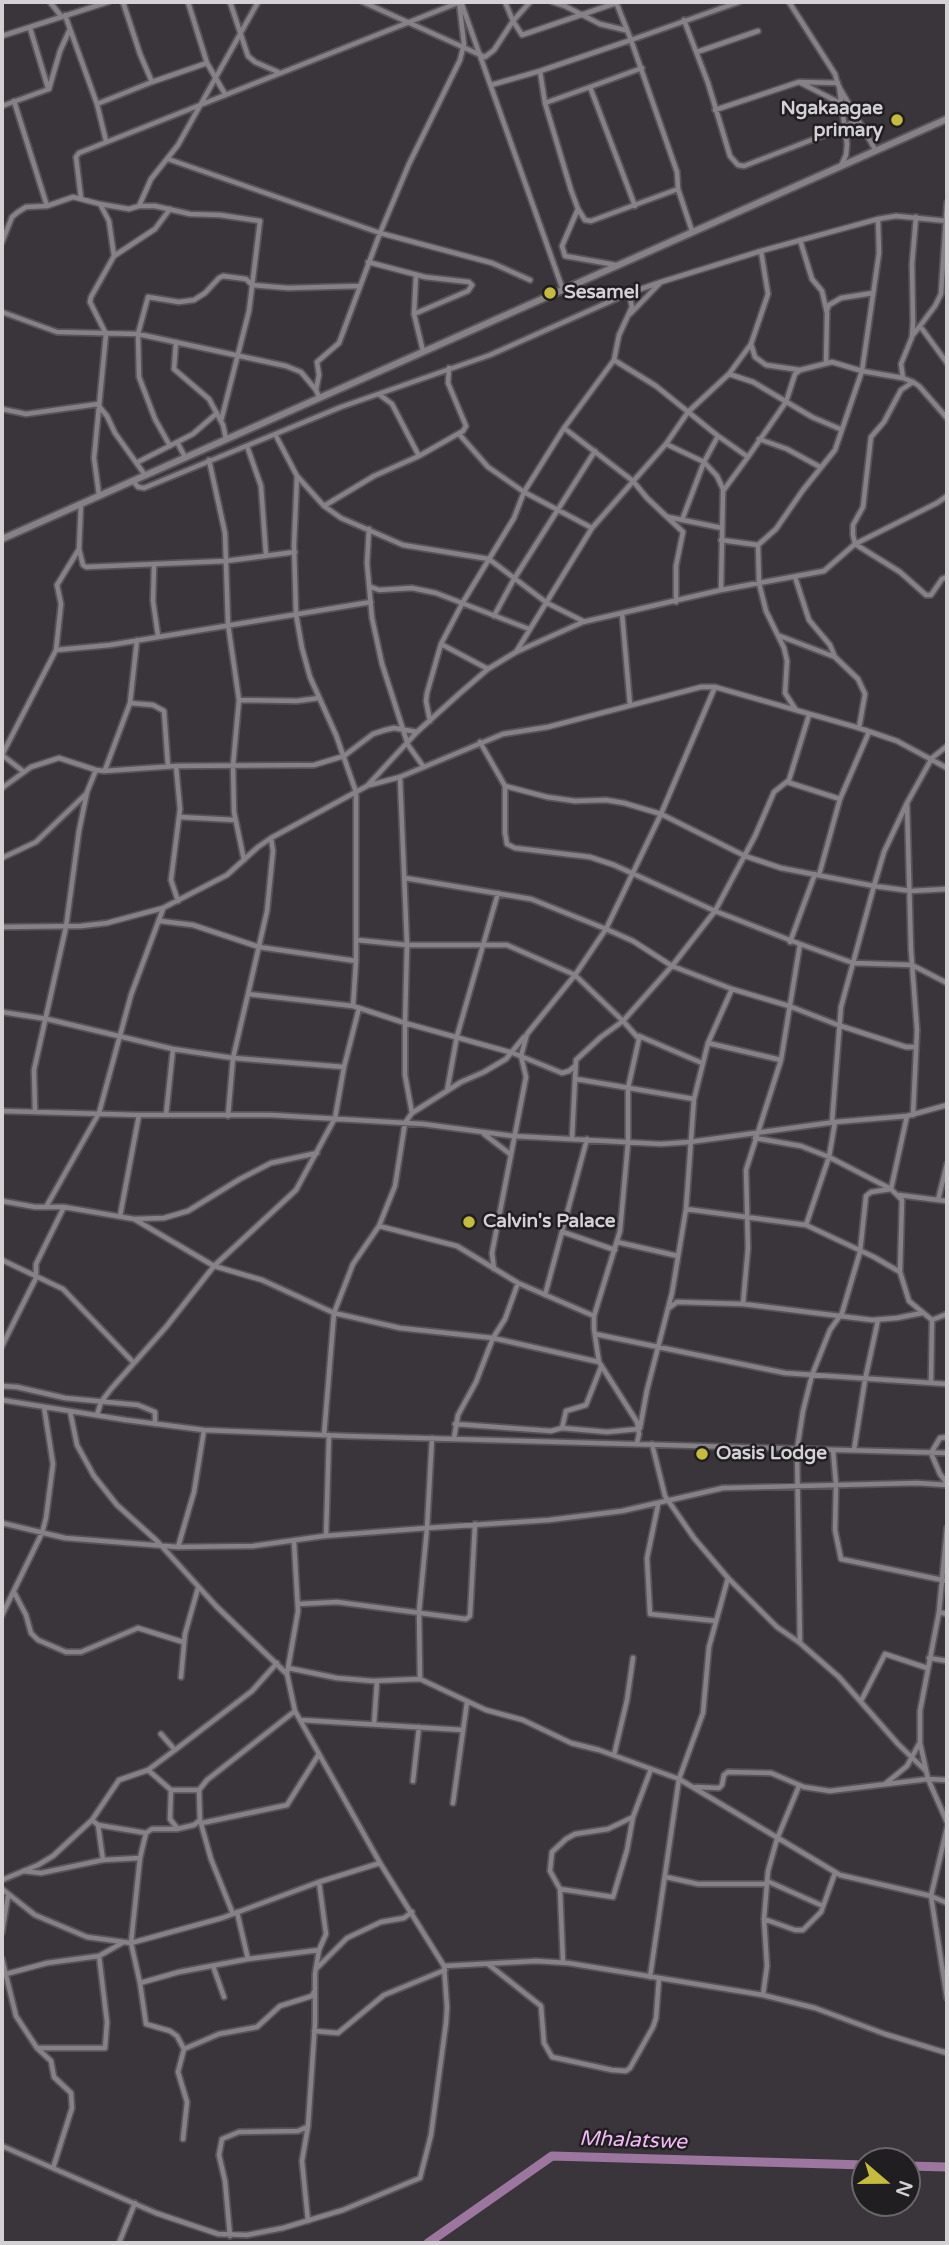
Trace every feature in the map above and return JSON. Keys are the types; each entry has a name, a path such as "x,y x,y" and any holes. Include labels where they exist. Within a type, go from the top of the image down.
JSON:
{"street":[{"path":"50,2 63,16 70,29 97,104 106,141"},
{"path":"2,36 108,2"},
{"path":"123,2 152,82"},
{"path":"188,2 207,63 226,94"},
{"path":"230,2 240,36 251,59 278,73"},
{"path":"139,206 151,179 168,159 216,80 258,2"},
{"path":"363,2 481,56 489,55 494,50 513,21 530,2"},
{"path":"81,198 77,154 460,2"},
{"path":"317,394 317,362 339,343 380,233 464,49 460,2"},
{"path":"460,2 563,290"},
{"path":"505,2 519,33 525,35 616,3 642,68 677,172 678,189 692,231"},
{"path":"553,2 564,4 600,24 626,30"},
{"path":"491,85 540,71 739,2"},
{"path":"789,2 835,74 847,150 841,166"},
{"path":"684,20 730,156 738,165 744,166 858,120"},
{"path":"30,28 48,89"},
{"path":"48,89 70,29"},
{"path":"697,52 758,31"},
{"path":"97,104 207,63"},
{"path":"545,103 642,68"},
{"path":"540,71 545,103 578,209 585,220 591,221 678,189"},
{"path":"715,110 799,82 838,84"},
{"path":"799,82 840,103"},
{"path":"838,84 876,152"},
{"path":"590,87 635,206"},
{"path":"2,106 48,89"},
{"path":"14,101 47,206"},
{"path":"2,539 261,423 317,394 424,351 947,119"},
{"path":"168,159 380,233 492,263 530,280"},
{"path":"2,242 12,217 26,206 47,206 65,199 81,198 129,209 139,206 170,208 190,214 260,221 249,311 221,421"},
{"path":"901,390 901,364 912,337 941,294 947,203"},
{"path":"100,204 109,221 114,256"},
{"path":"99,495 94,458 106,334 90,302 94,289 114,256 155,229 170,208"},
{"path":"578,209 562,246 565,256 620,265"},
{"path":"132,480 138,487 144,488 341,407 490,355 629,293 661,282 878,219 896,216 946,221"},
{"path":"912,337 912,264 916,217"},
{"path":"721,540 758,545 776,529 835,450 862,371 879,253 878,219"},
{"path":"800,240 812,279 822,291 827,313 826,362"},
{"path":"516,652 592,528 666,444 688,412 729,373 751,344 768,294 761,251"},
{"path":"369,262 416,275 469,282 472,285 468,291 414,314"},
{"path":"416,275 414,314 424,351"},
{"path":"170,446 155,419 139,377 138,334 148,297 179,302 199,299 223,276 246,279 252,285 288,288 359,286"},
{"path":"629,315 661,282"},
{"path":"430,721 427,693 441,644 514,518 524,492 564,428 614,360 619,335 632,304 629,293"},
{"path":"827,313 830,305 841,299 873,293"},
{"path":"2,312 57,331 138,334 277,363 301,372 317,394"},
{"path":"913,316 929,313"},
{"path":"919,326 947,363"},
{"path":"176,342 174,369 203,392 221,421 226,439"},
{"path":"751,344 753,355 762,364 800,370"},
{"path":"614,360 656,386 748,457"},
{"path":"723,491 786,402 795,374 800,370 832,362 913,382 947,418"},
{"path":"324,506 374,476 459,434 466,426 449,385 449,368"},
{"path":"729,373 753,382 840,429"},
{"path":"855,544 853,527 863,507 868,443 884,422 901,390 913,382"},
{"path":"380,394 392,404 419,456"},
{"path":"2,409 26,414 98,404"},
{"path":"98,404 145,475"},
{"path":"138,462 193,433 217,413"},
{"path":"261,423 266,438"},
{"path":"564,428 633,481 684,534 676,566 676,602"},
{"path":"275,434 297,477 324,506 341,519 403,545 489,559 547,603 583,622"},
{"path":"459,434 488,467 524,492 592,528"},
{"path":"682,520 704,462 718,436"},
{"path":"759,439 787,449 820,467"},
{"path":"177,442 195,466"},
{"path":"666,444 704,462 718,476 723,491 721,590"},
{"path":"247,446 261,486 266,555"},
{"path":"494,616 514,579 595,451"},
{"path":"209,460 222,517 228,624 239,700 233,765 235,820 244,860"},
{"path":"97,1415 102,1401 214,1266 292,1195 335,1118 356,1007 356,792 344,756 310,677 302,649 296,614 297,477"},
{"path":"367,786 408,745 417,732 488,669 516,652 583,622 721,590 824,571 855,544 947,496"},
{"path":"81,503 79,549 86,567 226,561 295,552"},
{"path":"667,517 722,528"},
{"path":"369,529 367,563 371,587 370,603 382,664 408,745 424,766"},
{"path":"855,544 900,572 926,595 931,595 942,579 947,577"},
{"path":"758,545 759,583 765,611 784,648 787,661 785,693 796,711"},
{"path":"24,772 2,755 56,650 61,604 58,578 79,549"},
{"path":"154,566 153,601 158,636"},
{"path":"795,577 809,620 830,645 835,657 862,686 864,704 859,728"},
{"path":"371,587 379,590 422,590 463,602 529,629"},
{"path":"56,650 110,645 370,603"},
{"path":"622,613 631,705"},
{"path":"779,636 835,657"},
{"path":"104,771 131,703 137,640"},
{"path":"441,644 488,669"},
{"path":"2,928 107,923 163,908 227,875 271,838 367,786 400,777 503,734 548,727 691,687 715,687 859,728 897,741 947,768"},
{"path":"326,1536 327,1435 334,1313 356,1258 379,1226 395,1186 405,1123 412,1113 461,1082 497,1065 513,1053 575,975 606,929 634,872 715,687"},
{"path":"239,700 297,701 319,698"},
{"path":"131,703 153,705 164,711 168,766"},
{"path":"572,1138 575,1066 579,1055 623,1021 673,966 715,911 745,856 774,792 789,780 809,715"},
{"path":"2,789 24,772 59,758 104,771 168,766 314,765 344,756 373,734 394,728 417,732"},
{"path":"790,942 817,875 840,799 869,732"},
{"path":"481,742 505,786 505,833 508,844 515,848 590,857 634,872 715,911 790,942 853,962 912,965 947,983"},
{"path":"806,1225 829,1157 834,1122 838,1025 884,852 932,758 947,746"},
{"path":"176,766 179,817 171,880 178,901"},
{"path":"35,1110 34,1070 66,927 79,831 87,793 96,770"},
{"path":"400,777 407,945 405,1075 412,1113"},
{"path":"787,782 840,799"},
{"path":"505,786 526,793 566,800 613,801 661,814 745,856 781,868 911,891 947,889"},
{"path":"2,858 36,842 87,793"},
{"path":"891,1189 910,1115 916,1047 907,803"},
{"path":"179,817 235,820"},
{"path":"228,1116 233,1058 270,889 273,851 271,838"},
{"path":"405,878 531,899 633,941 673,966 732,989 906,1047 916,1047"},
{"path":"447,1092 457,1036 498,893"},
{"path":"46,1207 99,1113 135,984 163,908"},
{"path":"160,921 193,925 259,947 356,961"},
{"path":"357,940 407,945 507,945 575,975 639,1036 702,1063"},
{"path":"743,1304 748,1248 746,1170 781,1060 800,944"},
{"path":"637,1443 646,1390 668,1309 686,1209 694,1099 708,1043 732,989"},
{"path":"248,994 356,1007 513,1053 562,1073 575,1066"},
{"path":"2,1012 47,1019 173,1049 233,1058 344,1067"},
{"path":"494,1269 492,1253 526,1077 521,1056 527,1034"},
{"path":"639,1036 628,1088 628,1143 617,1242 594,1316 600,1364 634,1418 639,1431"},
{"path":"708,1043 781,1060"},
{"path":"166,1115 173,1049"},
{"path":"576,1079 694,1099"},
{"path":"2,1111 335,1118 513,1136 628,1143 690,1142 756,1135 834,1122 910,1115 947,1105"},
{"path":"120,1216 139,1115"},
{"path":"482,1132 511,1155"},
{"path":"756,1135 801,1146 829,1157 898,1195 903,1204 900,1272 909,1301 932,1320 931,1381"},
{"path":"545,1295 587,1139"},
{"path":"2,1201 64,1207 134,1219 174,1216 188,1211 271,1163 318,1152"},
{"path":"937,1200 947,1164"},
{"path":"800,1643 797,1449 812,1375 830,1330 839,1317 860,1252 866,1196 871,1192 891,1189"},
{"path":"898,1195 947,1201"},
{"path":"2,1346 36,1278 36,1264 64,1207"},
{"path":"686,1209 806,1225 860,1252 874,1256 900,1272"},
{"path":"134,1219 214,1266 256,1277 334,1313 400,1328 494,1338 600,1364"},
{"path":"379,1226 457,1246 518,1283 594,1316"},
{"path":"563,1232 615,1250"},
{"path":"617,1242 678,1256"},
{"path":"2,1261 63,1289 134,1363"},
{"path":"454,1438 458,1415 505,1319 518,1283"},
{"path":"668,1309 677,1302 743,1304 878,1320 924,1313"},
{"path":"932,1320 947,1314"},
{"path":"854,1450 878,1320"},
{"path":"595,1334 775,1371 865,1380 931,1381 947,1384"},
{"path":"562,1428 566,1411 586,1405 600,1364"},
{"path":"2,1386 65,1398 150,1409 156,1416 155,1424"},
{"path":"2,1400 204,1430 947,1453"},
{"path":"2,1615 42,1533 53,1465 44,1407"},
{"path":"70,1411 77,1445 94,1476 117,1505 287,1671 377,1681 420,1679 467,1702 523,1720 571,1743 614,1755 679,1779 835,1873 931,1896 947,1903"},
{"path":"455,1424 551,1431 562,1428 607,1432 639,1431"},
{"path":"178,1547 194,1492 204,1430"},
{"path":"931,1453 940,1438 947,1437"},
{"path":"420,1679 419,1612 432,1438"},
{"path":"652,1444 662,1491 694,1538 728,1578 777,1627 839,1677 926,1772"},
{"path":"833,1450 836,1485 835,1530 841,1559 945,1581"},
{"path":"931,1453 947,1484"},
{"path":"2,1523 65,1538 163,1547 253,1546 326,1536 549,1520 658,1505 668,1500 723,1488 947,1484"},
{"path":"658,1505 648,1559 650,1614 716,1621"},
{"path":"298,1604 337,1602 463,1620 468,1618 475,1524"},
{"path":"947,1528 945,1581 920,1711 920,1743 926,1772 947,1825 931,1896 947,1998"},
{"path":"2,2146 193,2227 230,2236 247,2235 308,2221 344,2210 420,2178 431,2135 446,2023 444,1968 380,1863 295,1711 287,1671 298,1604 294,1542"},
{"path":"650,1977 679,1779 703,1713 709,1647 728,1578"},
{"path":"181,1677 183,1642 198,1587"},
{"path":"14,1591 26,1615 31,1633 38,1640 66,1652 81,1652 138,1628 183,1642"},
{"path":"939,1612 947,1614"},
{"path":"861,1701 885,1654 927,1668"},
{"path":"614,1755 634,1658"},
{"path":"929,1658 947,1661"},
{"path":"2,1880 45,1862 92,1820 119,1780 148,1770 175,1751 252,1691 277,1663"},
{"path":"374,1724 377,1681"},
{"path":"453,1802 467,1702"},
{"path":"248,1959 235,1913 211,1859 201,1821 199,1790 207,1780 295,1711"},
{"path":"300,1720 463,1730"},
{"path":"413,1781 419,1727"},
{"path":"161,1734 175,1751"},
{"path":"882,1786 898,1775 913,1759 920,1743"},
{"path":"184,2049 177,2036 170,2031 146,2024 131,1943 140,1858 146,1833 152,1829 177,1829 201,1821 287,1805 318,1754"},
{"path":"560,1889 613,1897 627,1850 633,1816 651,1769"},
{"path":"148,1770 171,1790 199,1790"},
{"path":"696,1787 719,1788 724,1774 728,1772 771,1773 799,1786 830,1791 929,1779 947,1780"},
{"path":"763,1995 767,1966 764,1919 767,1882 777,1839 799,1786"},
{"path":"171,1790 170,1819 177,1829"},
{"path":"563,1962 560,1889 550,1874 551,1856 554,1850 575,1834 608,1829 633,1816"},
{"path":"92,1820 98,1825 146,1833"},
{"path":"98,1825 103,1860"},
{"path":"23,1871 41,1873 103,1860 140,1858"},
{"path":"2,1889 35,1915 77,1933 87,1937 131,1943 235,1913 380,1863"},
{"path":"764,1919 799,1931 817,1918 835,1873"},
{"path":"666,1877 698,1884 767,1882 823,1906"},
{"path":"308,2221 302,2161 308,2126 316,1968 319,1950 326,1934 319,1882"},
{"path":"2,1932 8,1895"},
{"path":"316,1968 347,1938 381,1922 404,1918 412,1912"},
{"path":"6,1974 47,1963 99,1956 123,1943"},
{"path":"140,1983 179,1972 248,1959 319,1950"},
{"path":"37,2048 105,2048 107,2022 99,1956"},
{"path":"2,1959 16,2016 37,2048 51,2061 53,2075 71,2093 72,2102 53,2168"},
{"path":"314,2031 338,2033 384,1995 444,1968 536,1961 563,1962 763,1995 815,2008 947,2053"},
{"path":"488,1964 541,2006 544,2043 552,2057 612,2070 626,2071 630,2068 653,2028 659,1978"},
{"path":"213,1966 224,1997"},
{"path":"183,2139 187,2102 178,2072 180,2056 184,2049 219,2035 257,2027 280,2006 312,1996 315,1991"},
{"path":"230,2236 225,2180 219,2155 222,2139 239,2132 298,2131 308,2126"},
{"path":"119,2243 135,2203"}],"waterway":[{"name":"Mhalatswe","path":"428,2243 552,2156 851,2165"},
{"name":"Mhalatswe","path":"921,2166 947,2167"}],"place":[{"name":"Ngakaagae primary","path":"897,120"},
{"name":"Sesamel","path":"550,293"},
{"name":"Calvin's Palace","path":"469,1222"},
{"name":"Oasis Lodge","path":"702,1454"}]}
